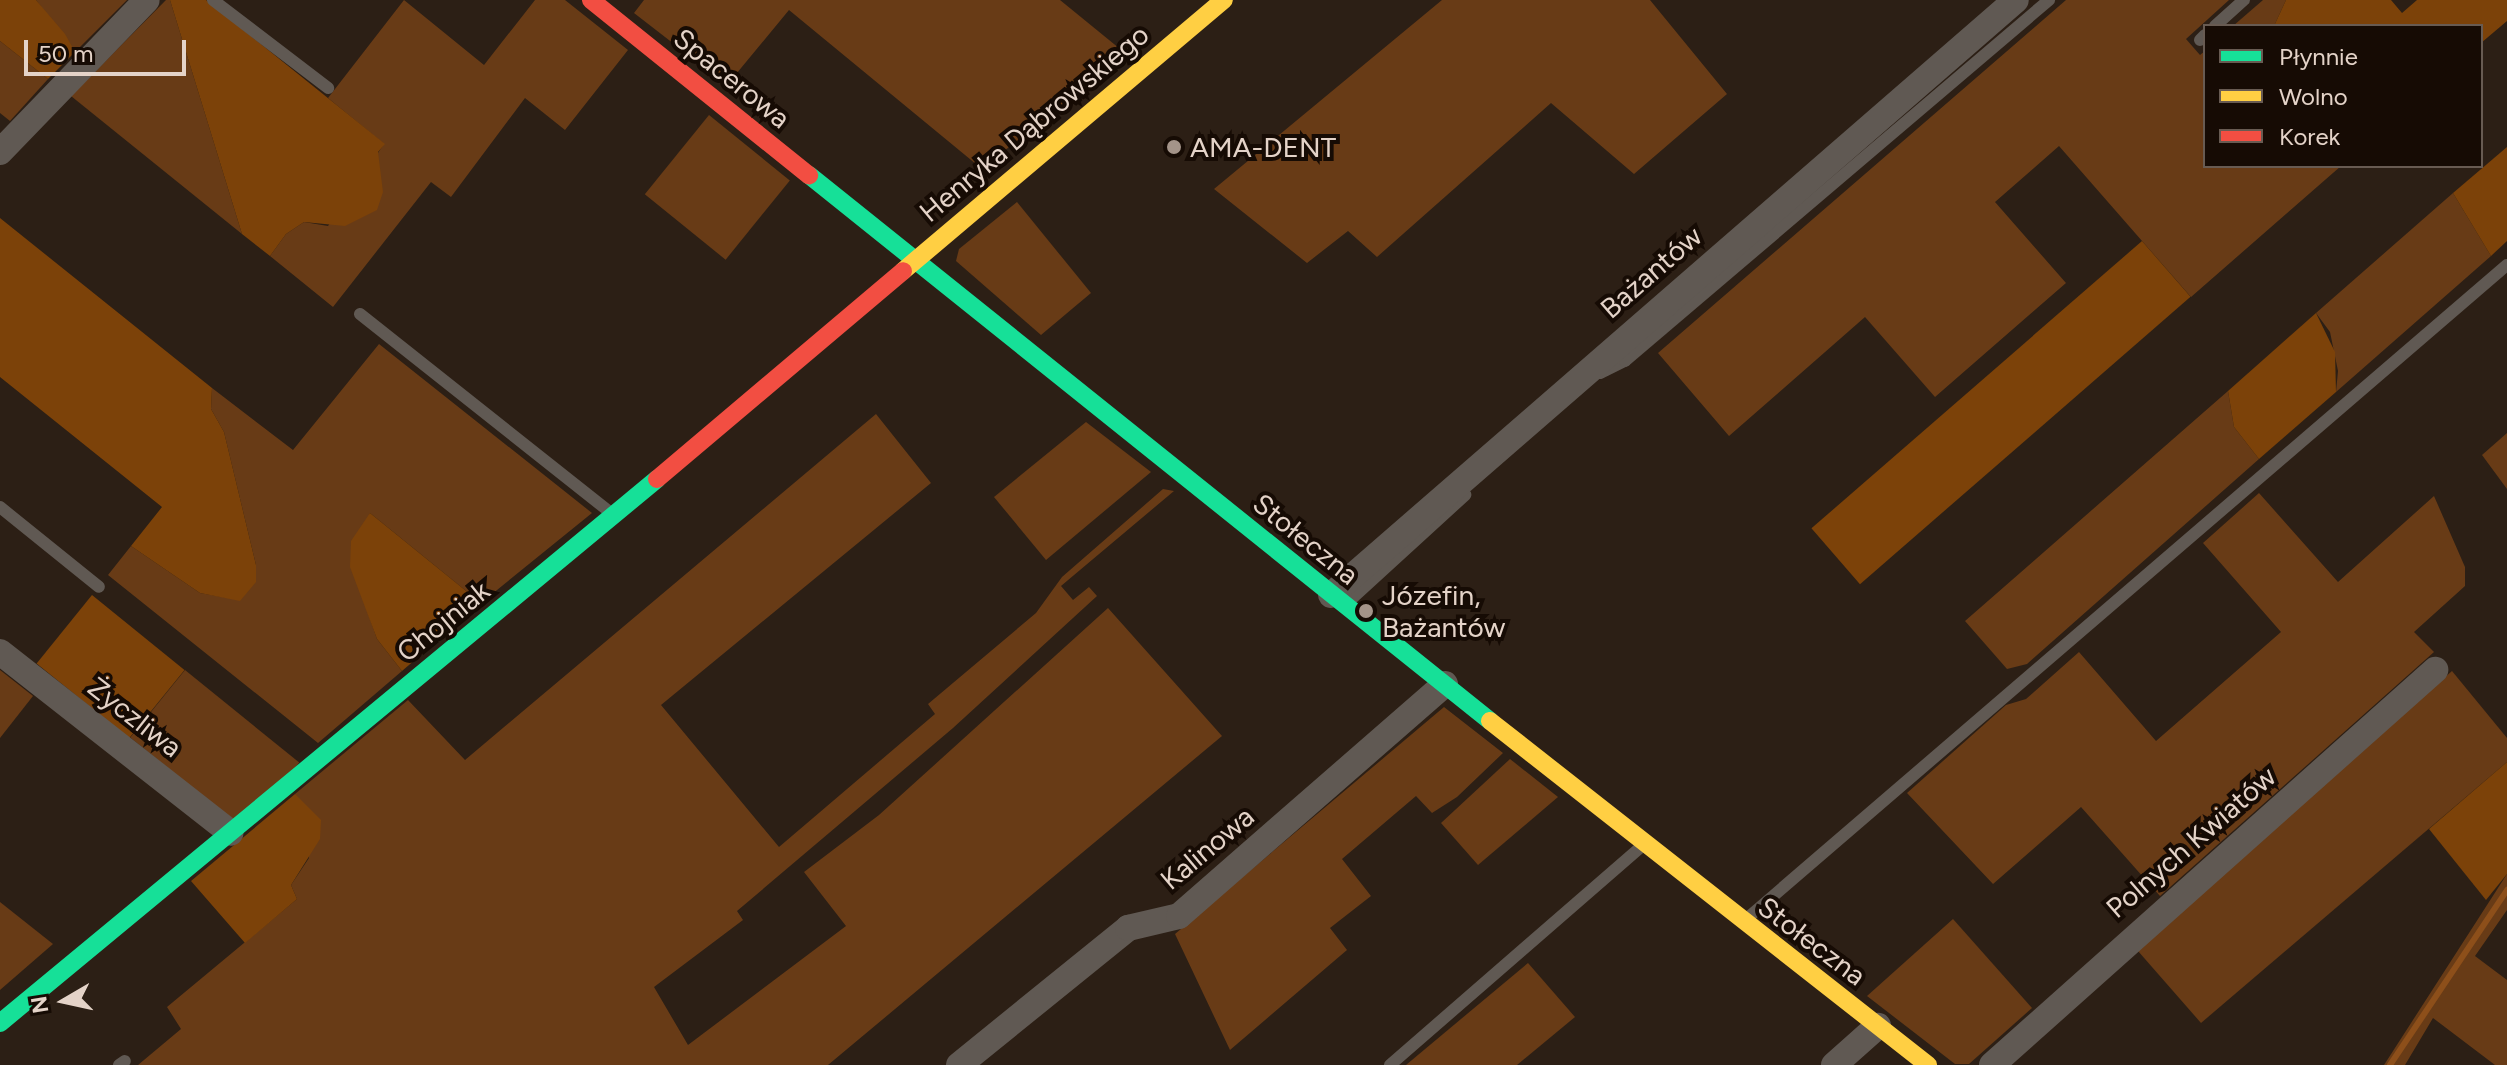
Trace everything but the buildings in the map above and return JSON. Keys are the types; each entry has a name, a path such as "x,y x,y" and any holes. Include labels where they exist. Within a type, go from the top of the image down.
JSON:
{"street":[{"path":"0,152 147,0"},
{"name":"Spacerowa","path":"591,0 802,170"},
{"name":"Henryka Dąbrowskiego","path":"918,258 1224,0"},
{"name":"Bażantów","path":"1337,601 2016,0"},
{"name":"Stołeczna","path":"802,170 918,258 1337,601 1445,684 1741,923 1928,1065"},
{"name":"Chojniak","path":"0,1023 918,258"},
{"name":"Życzliwa","path":"0,652 231,833"},
{"name":"Polnych Kwiatów","path":"1992,1065 2435,670"},
{"name":"Kalinowa","path":"959,1065 1128,928 1179,916 1445,684"},
{"path":"1834,1065 1878,1026"}],"lane":[{"path":"213,0 328,88"},
{"path":"1337,601 1594,376 1625,361 2049,0"},
{"path":"2217,24 2242,1"},
{"path":"1741,923 2507,265"},
{"path":"360,314 612,514"},
{"path":"0,507 99,587"},
{"path":"1390,1065 1643,845"}],"shaded area":[{"path":"0,0 36,0 65,34 75,52 48,79 0,41"},
{"path":"36,0 127,0 75,52"},
{"path":"166,0 170,0 242,234 71,96"},
{"path":"170,0 206,0 385,144 378,152 383,192 377,210 345,226 304,222 286,234 270,256 242,234"},
{"path":"404,0 484,65 535,0 565,0 628,50 565,130 525,98 451,197 431,182 333,307 270,256 286,234 304,222 328,226 384,144 328,98"},
{"path":"644,0 1060,0 1125,53 982,169 789,10 727,85 634,13"},
{"path":"1442,0 1650,0 1727,94 1634,174 1551,103 1377,257 1348,231 1307,263 1214,189"},
{"path":"2066,0 2229,0 2186,39 2200,55 2203,53 2203,168 2339,168 2191,297 2059,146 1995,202 2066,283 1935,397 1865,317 1729,436 1658,353"},
{"path":"2263,0 2286,0 2275,24 2235,24"},
{"path":"2286,0 2391,0 2402,13 2417,0 2507,0 2507,21 2483,41 2483,24 2275,24"},
{"path":"0,41 48,79 10,121 0,113"},
{"path":"709,115 790,180 726,260 645,194"},
{"path":"2507,147 2507,241 2491,256 2453,193"},
{"path":"2453,193 2491,256 2336,392 2338,371 2330,332 2316,313"},
{"path":"1017,202 1091,293 1041,335 956,261 959,249"},
{"path":"0,218 212,388 211,409 224,432 256,565 256,582 240,601 200,593 131,546 162,507 0,377"},
{"path":"2142,241 2191,297 1860,584 1811,528"},
{"path":"2316,313 2335,352 2336,392 2259,459 2234,427 2228,391"},
{"path":"379,344 592,513 481,603 370,513 361,593 377,639 402,671 318,743 108,575 131,546 200,593 240,600 256,565 224,432 211,409 212,388 293,450"},
{"path":"2228,391 2234,427 2259,459 2027,664 2007,669 1965,621"},
{"path":"876,414 931,483 661,705 779,847 935,714 928,704 1036,613 1062,577 1163,489 1174,491 1061,586 1073,600 1089,587 1097,596 953,728 737,911 743,920 654,987 688,1045 846,926 804,872 879,815 1108,608 1222,736 828,1065 138,1065 181,1029 167,1007 297,899 291,885 309,858 295,794 408,700 465,760"},
{"path":"1086,422 1151,472 1046,560 994,497"},
{"path":"2507,433 2507,489 2482,455"},
{"path":"2259,493 2338,582 2434,496 2465,567 2465,586 2414,632 2434,652 2160,896 2081,807 1993,884 1907,793 2006,705 2026,699 2079,652 2156,741 2281,632 2203,543"},
{"path":"370,513 481,603 402,671 377,639 350,567 351,541"},
{"path":"92,595 184,670 129,738 37,663"},
{"path":"0,670 33,696 0,738"},
{"path":"185,670 299,763 244,830 130,738"},
{"path":"2452,671 2507,738 2507,762 2201,1023 2138,951"},
{"path":"1444,707 1503,753 1457,797 1432,813 1416,796 1342,859 1371,896 1330,928 1347,950 1230,1050 1175,934"},
{"path":"1510,759 1558,797 1478,865 1441,823"},
{"path":"2507,762 2507,874 2486,900 2429,829"},
{"path":"295,794 321,820 320,839 291,885 297,899 245,943 191,881"},
{"path":"2507,874 2507,910 2475,956 2507,980 2507,1065 2495,1065 2433,1018 2405,1065 2384,1065"},
{"path":"0,902 53,944 0,990"},
{"path":"1953,919 2032,1008 1969,1064 1955,1064 1867,996"},
{"path":"1528,963 1575,1017 1517,1065 1406,1065"}],"waterway":[{"path":"2390,1065 2507,890"}],"traffic: fast":[{"path":"809,175 1490,721"},
{"path":"0,1023 657,479"}],"traffic: slow":[{"path":"903,271 1224,0"},
{"path":"1490,721 1928,1065"}],"traffic: jam":[{"path":"591,0 809,175"},
{"path":"657,479 903,271"}],"place":[{"name":"AMA-DENT","path":"1174,147"},
{"name":"Józefin, Bażantów","path":"1366,611"}]}
